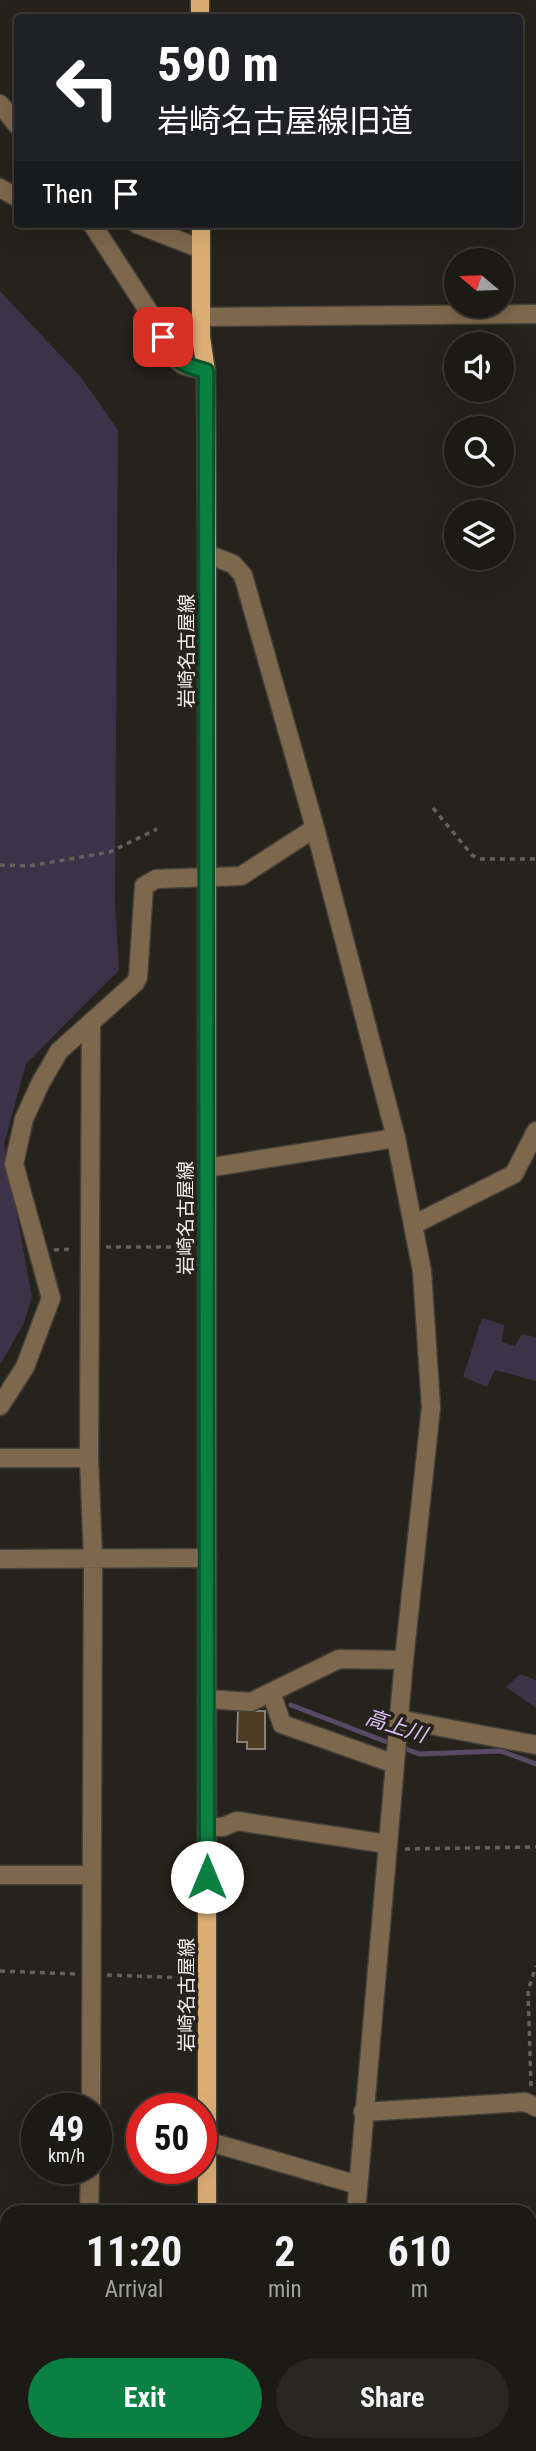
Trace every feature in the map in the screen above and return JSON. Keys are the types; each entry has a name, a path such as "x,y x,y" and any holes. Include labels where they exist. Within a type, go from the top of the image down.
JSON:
{"main road":[{"name":"岩崎名古屋線","path":"201,228 201,317 206,371 207,554 207,2093"},
{"name":"岩崎名古屋線","path":"207,2184 207,2205"}],"street":[{"path":"0,104 14,121"},
{"path":"95,228 153,318 173,357 183,365 206,371"},
{"path":"148,228 201,249"},
{"path":"201,317 536,314"},
{"path":"207,554 233,564 243,575 315,828 396,1138 415,1224 422,1271 431,1407 398,1719 357,2205"},
{"path":"0,1406 25,1367 51,1298 14,1164 17,1144 40,1084 59,1051 135,983 138,977 144,886 156,879 207,879 248,873 315,828"},
{"path":"91,1024 91,2093"},
{"path":"415,1224 514,1174 536,1131"},
{"path":"206,1168 396,1138"},
{"path":"0,1458 89,1458"},
{"path":"0,1559 207,1558"},
{"path":"206,1699 251,1702 339,1659 404,1660"},
{"path":"271,1692 282,1724 396,1751"},
{"path":"398,1719 536,1745"},
{"path":"207,1827 223,1827 237,1821 387,1847"},
{"path":"0,1875 91,1875"},
{"path":"363,2112 525,2102 534,2106"},
{"path":"217,2144 358,2185"},
{"path":"89,2205 90,2184"}],"path":[{"path":"433,808 465,848 479,859 536,859"},
{"path":"0,864 29,866 110,852 157,828"},
{"path":"37,1252 91,1247 206,1247"},
{"path":"387,1847 536,1847"},
{"path":"534,2106 528,2065 528,1991 536,1966"}],"shaded area":[{"path":"0,291 81,377 118,430 115,903 119,970 26,1064 4,1144 32,1297 24,1323 0,1365"},
{"path":"482,1318 504,1325 502,1342 515,1346 522,1334 536,1337 536,1381 495,1370 487,1387 463,1377"},
{"path":"520,1674 536,1680 536,1708 506,1687"}],"building":[{"path":"238,1711 265,1711 265,1749 247,1749 247,1742 237,1742"}],"waterway":[{"name":"高上川","path":"291,1705 392,1744"},
{"name":"高上川","path":"401,1747 419,1754 501,1751 536,1764"}],"route":[{"path":"163,337 173,357 183,365 206,371 207,1877"}]}
